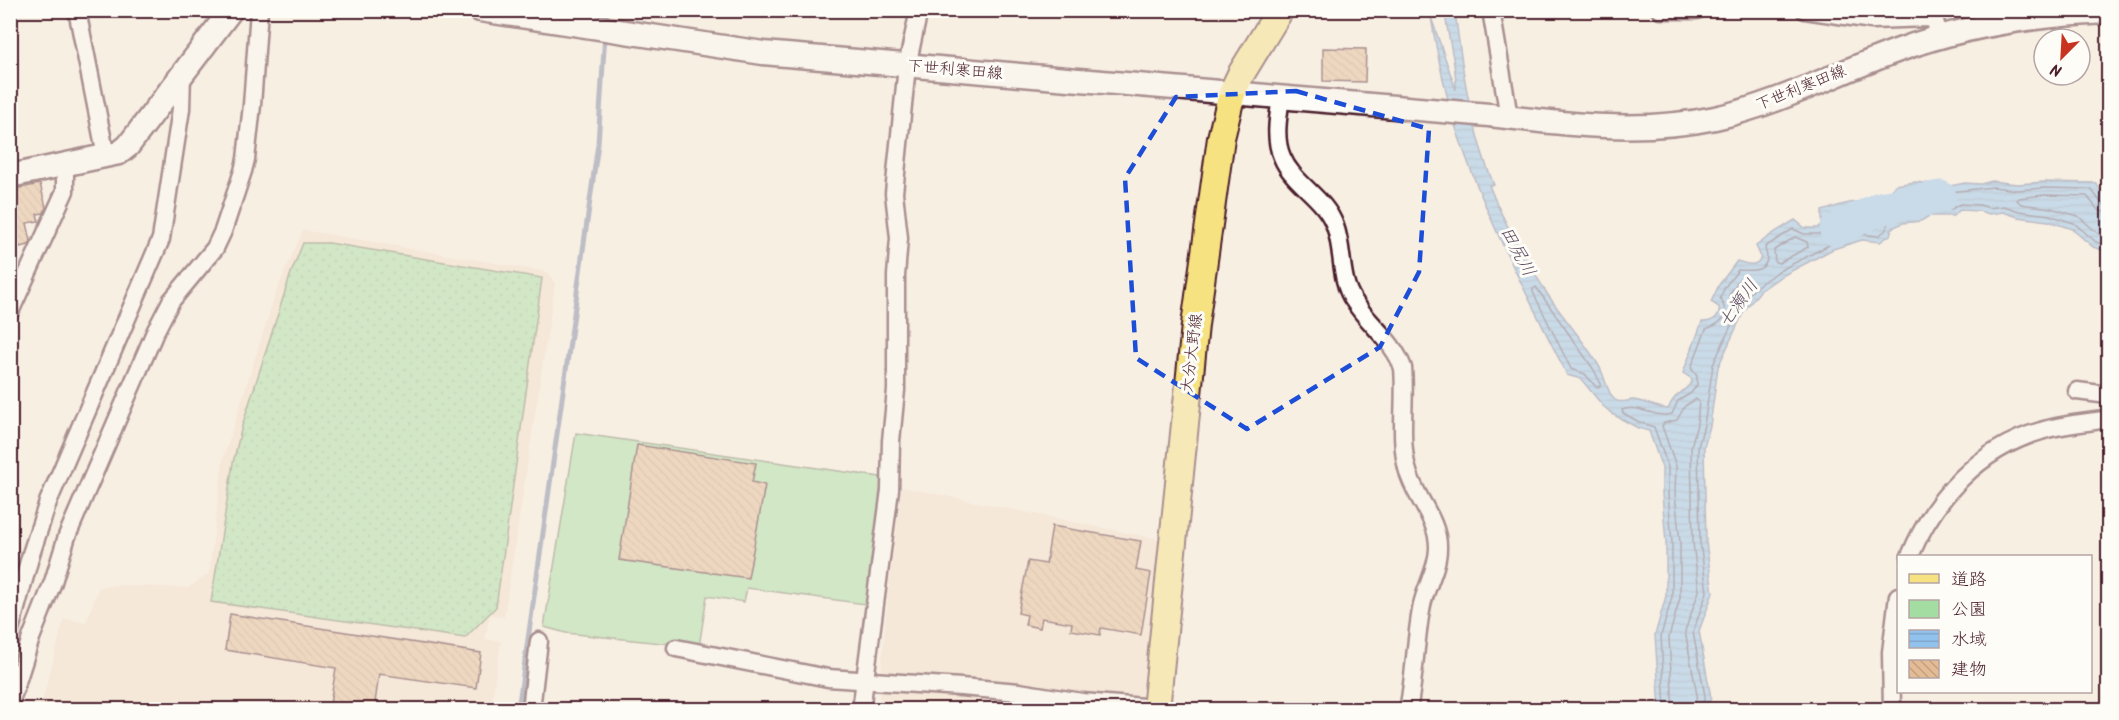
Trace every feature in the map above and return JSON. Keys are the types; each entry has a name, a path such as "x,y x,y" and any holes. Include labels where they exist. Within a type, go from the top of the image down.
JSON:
{"main road":[{"path":"10,176 119,153 128,146 231,10"},
{"name":"下世利寒田線","path":"480,10 591,19 763,53 1604,127 1659,126 1704,120 1767,103 1880,57 1939,36 2002,22 2044,16 2109,12"},
{"name":"大分大野線","path":"1156,709 1195,325 1221,138 1232,93 1280,10"}],"street":[{"path":"77,10 106,156"},
{"path":"10,704 68,536 155,332 171,301 215,248 223,231 246,159 259,10"},
{"path":"861,710 890,490 891,441 896,390 896,276 899,238 894,193 907,66 919,10"},
{"path":"1491,10 1499,116"},
{"path":"1661,10 1697,10"},
{"path":"1805,10 1872,20 1929,18 1935,21 1939,36"},
{"path":"10,630 48,502 161,239 181,109 182,74"},
{"path":"1281,98 1277,129 1282,157 1289,169 1317,197 1332,217 1339,237 1345,281 1353,300 1389,341 1403,368 1406,465 1413,488 1435,528 1438,548 1436,563 1421,614 1408,710"},
{"path":"10,312 65,191 65,165"},
{"path":"2078,391 2109,395"},
{"path":"1910,555 1942,499 1978,462 2042,430 2109,419"},
{"path":"1892,710 1891,652 1897,610"},
{"path":"531,710 539,642"},
{"path":"676,648 828,678 996,690 1156,709"}],"highlighted area":[{"path":"1296,91 1429,129 1419,272 1380,347 1247,429 1136,358 1125,178 1176,97"}],"shaded area":[{"path":"303,230 548,272 555,284 504,617 490,615 485,639 501,641 491,709 40,710 64,619 86,622 99,587 118,585 188,588 209,573 223,459 276,292"},
{"path":"902,487 1163,540 1150,709 878,710 887,602"}],"green space":[{"path":"303,243 329,243 542,278 496,607 465,638 211,602 233,463 242,426 291,273"},
{"path":"576,433 887,478 872,605 747,588 744,602 707,596 699,647 566,633 544,627"}],"water":[{"name":"田尻川","path":"1445,11 1455,11 1468,100 1479,143 1494,185 1489,185 1495,199 1508,228 1532,269 1554,304 1593,357 1601,370 1610,394 1617,401 1636,400 1668,409 1676,396 1692,382 1691,378 1683,373 1702,322 1717,317 1719,307 1711,302 1719,285 1737,261 1757,263 1761,257 1756,246 1795,220 1805,228 1818,228 1822,224 1822,211 1855,202 1866,203 1887,213 1894,205 1890,192 1895,185 1915,182 1950,186 1992,181 2017,184 2096,183 2108,204 2108,252 2093,247 2072,229 2048,221 2018,217 2003,212 1989,214 1960,210 1953,216 1929,216 1921,221 1903,223 1892,228 1890,235 1880,242 1862,240 1833,249 1780,277 1760,291 1744,311 1718,367 1710,426 1704,447 1706,542 1713,593 1699,631 1711,698 1706,709 1660,709 1655,635 1666,596 1666,543 1662,468 1649,431 1638,428 1614,415 1603,406 1581,379 1567,375 1522,284 1480,192 1452,114 1431,17 1456,90"}],"building":[{"path":"1323,48 1366,49 1365,82 1323,81"},
{"path":"40,184 46,207 44,213 37,214 39,221 27,223 31,241 29,245 10,249 10,190"},
{"path":"637,445 756,463 752,482 765,485 748,578 619,560"},
{"path":"1052,526 1141,541 1136,570 1151,573 1141,635 1101,628 1100,635 1071,630 1072,623 1042,618 1040,628 1025,625 1027,615 1018,613 1028,561 1046,564"},
{"path":"230,614 481,653 476,688 379,674 374,710 329,710 336,668 225,650"}],"waterway":[{"path":"606,24 607,10"},
{"path":"518,710 598,144 605,33"},
{"name":"七瀬川","path":"1836,230 1880,208 1940,197"}]}
